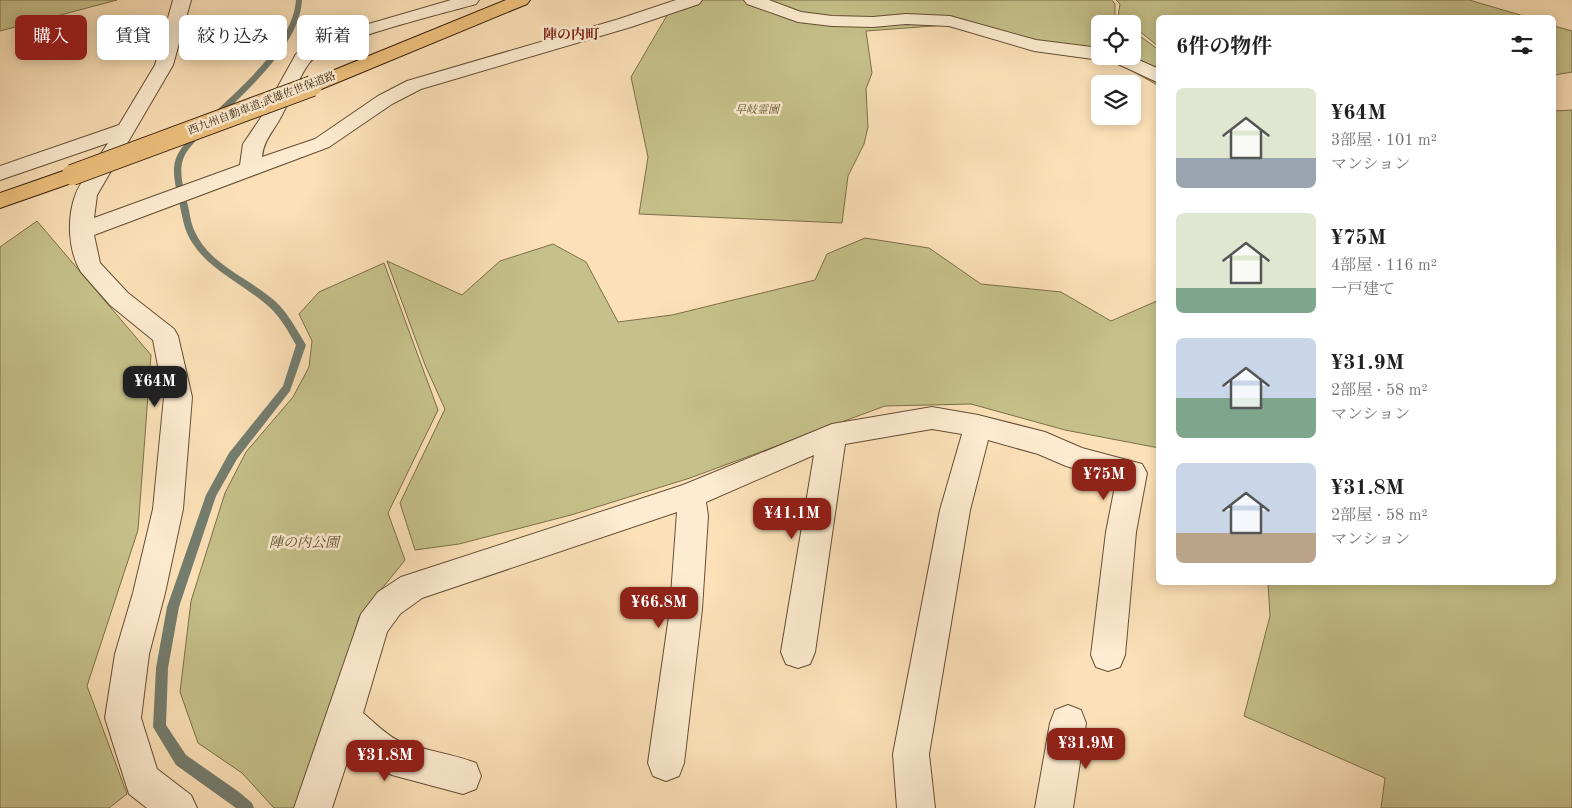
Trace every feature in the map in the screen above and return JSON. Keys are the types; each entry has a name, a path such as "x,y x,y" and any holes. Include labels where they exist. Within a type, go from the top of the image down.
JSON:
{"highway":[{"name":"西九州自動車道;武雄佐世保道路","path":"0,201 312,86 522,0"}],"street":[{"path":"178,808 142,780 123,718 132,654 149,593 168,510 178,397 165,336 119,299 89,266 81,231 86,195 127,130 164,65 182,0"},
{"path":"251,167 253,144 270,120 303,58 322,46 347,36 470,0"},
{"path":"81,231 168,201 251,167 322,143 385,100 414,84 597,32 693,0"},
{"path":"753,0 798,17 832,22 873,22 906,19 950,22 1034,45 1091,53"},
{"path":"1135,65 1156,75"},
{"path":"0,173 127,130"},
{"path":"313,808 344,719 373,625 390,602 412,587 690,495 832,435 932,418 978,426 1045,444 1076,458 1132,473 1122,532 1108,655"},
{"path":"916,808 911,754 955,510 978,426"},
{"path":"798,652 832,435"},
{"path":"666,763 686,609 693,516 690,495"},
{"path":"344,719 373,746 392,757 464,776"},
{"path":"1054,808 1068,723"}],"green space":[{"path":"0,0 117,0 60,15 15,15 15,27 0,31"},
{"name":"早岐霊園","path":"676,0 1112,0 1115,4 1115,15 1091,15 1091,55 947,25 866,31 872,73 866,89 868,127 864,144 848,176 842,223 639,214 648,157 631,77"},
{"path":"1116,0 1469,0 1520,15 1156,15 1156,45 1141,32 1141,15 1118,15 1120,4"},
{"path":"1556,27 1572,31 1572,72 1556,75"},
{"name":"早岐霊園","path":"1141,37 1156,48 1156,84 1122,65 1141,65"},
{"path":"1572,110 1572,808 1381,808 1385,778 1244,716 1270,616 1268,585 1556,585 1556,111"},
{"path":"37,221 151,355 138,530 87,686 127,794 109,808 0,808 0,247"},
{"path":"865,238 929,248 981,284 1061,292 1111,321 1156,301 1156,447 1065,430 971,404 885,406 690,478 571,515 459,544 415,550 400,503 445,409 425,365 387,261 462,295 500,261 553,244 586,262 618,322 672,315 815,280 827,254"},
{"name":"陣の内公園","path":"384,263 438,410 388,513 405,560 359,617 331,715 296,808 274,808 242,773 198,743 180,692 191,601 225,493 246,452 293,397 309,367 312,341 299,314 319,292"}],"waterway":[{"path":"216,116 268,62 281,45 292,28 298,13 299,0"},
{"path":"199,133 181,155 177,168 179,186 190,231 196,242 213,261 277,309 301,345 287,388 233,456 211,495 173,607 162,668 159,727 181,760 247,808"}],"district":[{"name":"陣の内町","path":"571,35"}]}
